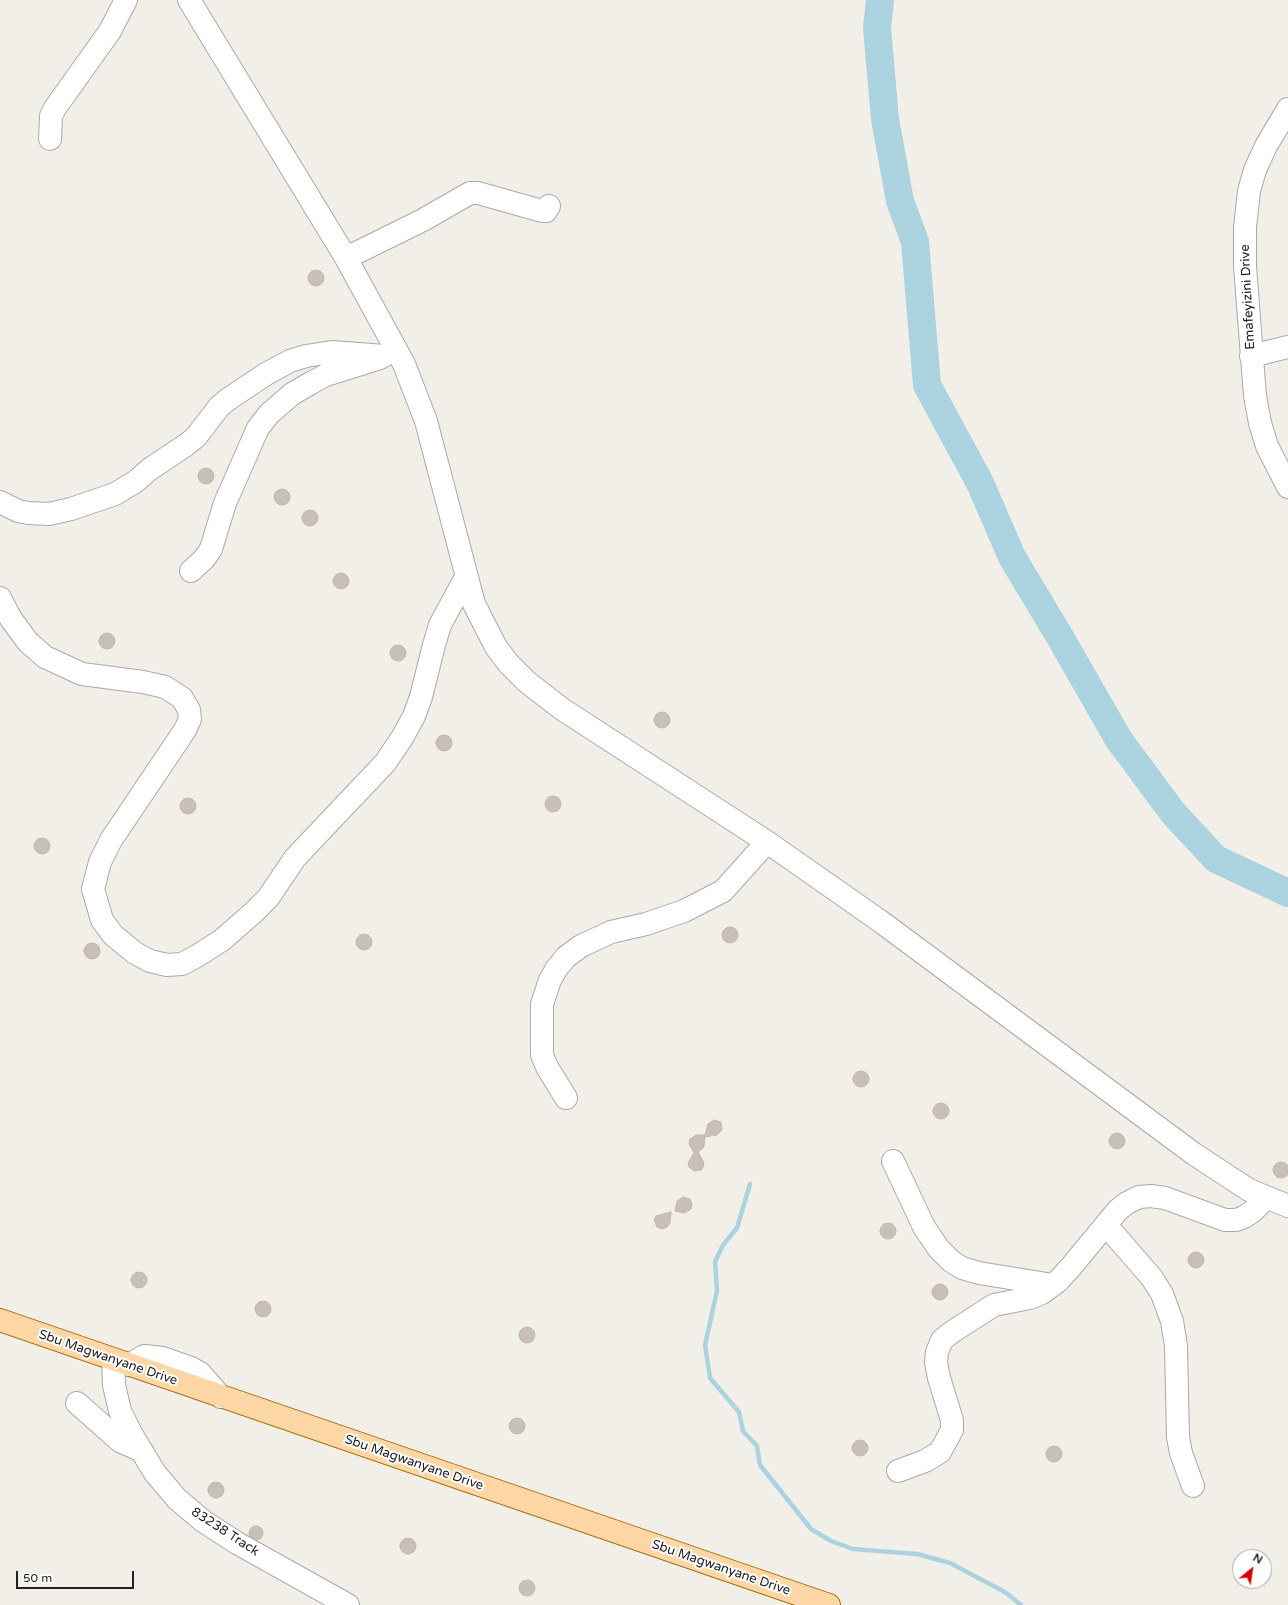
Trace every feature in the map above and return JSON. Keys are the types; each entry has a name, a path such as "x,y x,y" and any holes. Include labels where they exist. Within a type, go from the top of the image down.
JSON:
{"main road":[{"name":"Sbu Magwanyane Drive","path":"0,1320 121,1363 829,1605"}],"street":[{"path":"50,139 51,116 55,108 110,31 126,0"},
{"path":"189,0 346,258 390,352 414,387 426,421 474,604 496,647 509,664 527,682 562,709 767,842 880,921 1194,1154 1249,1190 1288,1206"},
{"name":"Emafeyizini Drive","path":"1288,109 1266,146 1255,170 1249,192 1245,227 1245,266 1255,396 1260,423 1267,446 1288,487"},
{"path":"346,258 422,220 470,193 478,193 542,211 546,211 549,206"},
{"path":"1251,356 1288,347"},
{"path":"0,502 28,514 49,514 71,509 116,494 191,441 219,407 227,400 266,374 290,361 312,354 332,352 390,352"},
{"path":"190,571 204,559 211,549 225,503 258,428 269,414 292,394 326,375 375,360 390,352"},
{"path":"0,598 11,619 28,642 45,657 82,674 143,682 165,687 182,698 189,710 190,719 186,730 111,840 100,862 93,889 102,920 113,935 135,953 150,961 167,965 182,964 197,956 222,940 254,912 268,898 295,858 385,763 402,738 414,716 421,697 440,626 466,577"},
{"path":"566,1098 547,1067 542,1055 544,998 550,980 557,968 566,957 581,946 611,932 646,924 684,911 723,891 767,842"},
{"path":"893,1161 924,1227 939,1249 951,1261 962,1268 979,1273 1053,1285"},
{"path":"898,1471 925,1461 940,1452 952,1430 952,1420 939,1378 936,1362 937,1352 942,1340 994,1305 1030,1298 1042,1293 1053,1285 1070,1268 1126,1203 1139,1198 1151,1196 1165,1198 1225,1220 1236,1220 1253,1211 1266,1198"},
{"path":"1106,1225 1152,1278 1162,1294 1172,1321 1176,1346 1178,1437 1181,1453 1193,1486"},
{"name":"83238 Track","path":"121,1363 114,1385 120,1410 155,1473 177,1498 203,1521 237,1543 348,1605"},
{"path":"77,1403 120,1441 142,1450"}],"building":[{"path":"316,270 322,272 324,278 322,284 316,286 310,284 308,278 310,272"},
{"path":"206,468 212,470 214,476 212,482 206,484 200,482 198,476 200,470"},
{"path":"282,489 288,491 290,497 288,503 282,505 276,503 274,497 276,491"},
{"path":"310,510 316,512 318,518 316,524 310,526 304,524 302,518 304,512"},
{"path":"341,573 347,575 349,581 347,587 341,589 335,587 333,581 335,575"},
{"path":"107,633 113,635 115,641 113,647 107,649 101,647 99,641 101,635"},
{"path":"398,645 404,647 406,653 404,659 398,661 392,659 390,653 392,647"},
{"path":"662,712 668,714 670,720 668,726 662,728 656,726 654,720 656,714"},
{"path":"444,735 450,737 452,743 450,749 444,751 438,749 436,743 438,737"},
{"path":"553,796 559,798 561,804 559,810 553,812 547,810 545,804 547,798"},
{"path":"188,798 194,800 196,806 194,812 188,814 182,812 180,806 182,800"},
{"path":"42,838 48,840 50,846 48,852 42,854 36,852 34,846 36,840"},
{"path":"730,927 736,929 738,935 736,941 730,943 724,941 722,935 724,929"},
{"path":"364,934 370,936 372,942 370,948 364,950 358,948 356,942 358,936"},
{"path":"92,943 98,945 100,951 98,957 92,959 86,957 84,951 86,945"},
{"path":"861,1071 867,1073 869,1079 867,1085 861,1087 855,1085 853,1079 855,1073"},
{"path":"941,1103 947,1105 949,1111 947,1117 941,1119 935,1117 933,1111 935,1105"},
{"path":"714,1120 721,1122 722,1130 717,1135 705,1137 704,1147 698,1152 704,1166 701,1170 694,1171 688,1166 694,1153 689,1144 690,1139 696,1135 705,1135 708,1124"},
{"path":"1117,1133 1123,1135 1125,1141 1123,1147 1117,1149 1111,1147 1109,1141 1111,1135"},
{"path":"1281,1162 1287,1164 1289,1170 1287,1176 1281,1178 1275,1176 1273,1170 1275,1164"},
{"path":"683,1197 690,1199 692,1204 691,1209 684,1213 675,1211 677,1201"},
{"path":"671,1212 670,1223 667,1227 662,1229 657,1227 654,1220 656,1216"},
{"path":"888,1223 894,1225 896,1231 894,1237 888,1239 882,1237 880,1231 882,1225"},
{"path":"1196,1252 1202,1254 1204,1260 1202,1266 1196,1268 1190,1266 1188,1260 1190,1254"},
{"path":"139,1272 145,1274 147,1280 145,1286 139,1288 133,1286 131,1280 133,1274"},
{"path":"940,1284 946,1286 948,1292 946,1298 940,1300 934,1298 932,1292 934,1286"},
{"path":"263,1301 269,1303 271,1309 269,1315 263,1317 257,1315 255,1309 257,1303"},
{"path":"527,1327 533,1329 535,1335 533,1341 527,1343 521,1341 519,1335 521,1329"},
{"path":"517,1418 523,1420 525,1426 523,1432 517,1434 511,1432 509,1426 511,1420"},
{"path":"860,1440 866,1442 868,1448 866,1454 860,1456 854,1454 852,1448 854,1442"},
{"path":"1054,1446 1060,1448 1062,1454 1060,1460 1054,1462 1048,1460 1046,1454 1048,1448"},
{"path":"216,1482 222,1484 224,1490 222,1496 216,1498 210,1496 208,1490 210,1484"},
{"path":"253,1526 259,1526 263,1530 263,1536 259,1540 253,1540 249,1536 249,1530"},
{"path":"408,1538 414,1540 416,1546 414,1552 408,1554 402,1552 400,1546 402,1540"},
{"path":"527,1580 533,1582 535,1588 533,1594 527,1596 521,1594 519,1588 521,1582"}],"waterway":[{"path":"880,0 877,28 885,119 900,201 915,242 927,385 980,483 1012,557 1119,740 1174,814 1216,859 1288,893"},
{"path":"750,1184 737,1228 723,1245 715,1262 717,1291 705,1345 710,1378 739,1412 743,1431 757,1446 760,1465 811,1529 831,1541 853,1549 917,1554 950,1563 1005,1592 1021,1605"}]}
